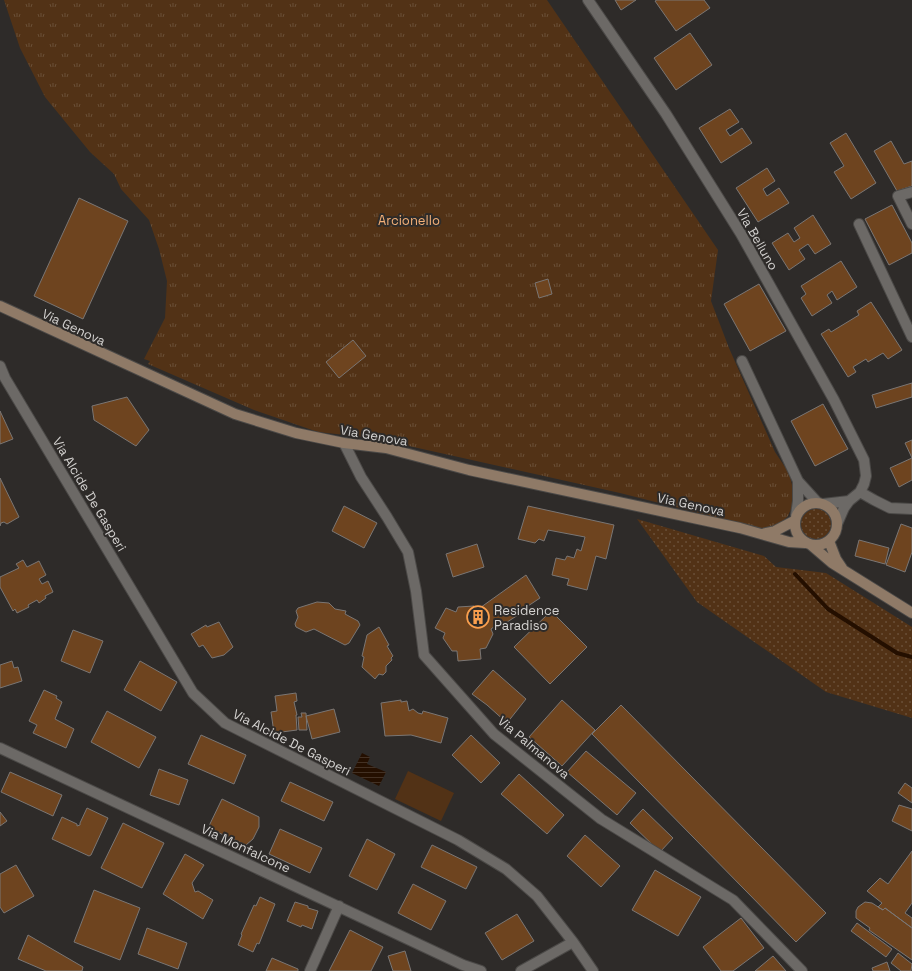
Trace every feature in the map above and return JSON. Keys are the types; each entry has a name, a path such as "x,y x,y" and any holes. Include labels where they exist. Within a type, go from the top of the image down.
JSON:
{"main road":[{"name":"Via Genova","path":"0,306 234,414 296,433 344,443 386,448 470,470 740,528 789,542 808,544"},
{"path":"762,534 775,531 795,518 803,507 813,503 821,504 834,512 837,524 836,531 829,541 818,546 808,544"},
{"path":"795,518 796,534 832,564 912,613"},
{"path":"829,541 838,562 853,577"}],"street":[{"name":"Via Belluno","path":"588,0 666,114 741,234 834,400 864,460 866,476 860,492"},
{"path":"912,192 898,196 912,224"},
{"path":"859,224 912,337"},
{"path":"742,361 798,481 821,504 849,501"},
{"name":"Via Alcide De Gasperi","path":"0,366 194,693 225,723 259,742 458,840 506,869 537,896 573,942"},
{"name":"Via Palmanova","path":"344,443 361,477 408,552 416,591 424,655 494,734 601,819 733,900 802,971"},
{"path":"795,518 798,501 798,481"},
{"path":"837,524 849,501 860,492 890,508 912,509"},
{"name":"Via Monfalcone","path":"0,748 463,965 481,971"},
{"path":"310,971 339,906"},
{"path":"521,971 573,942 593,971"}],"green space":[{"name":"Arcionello","path":"4,0 547,0 718,250 711,301 729,348 775,452 789,473 793,489 793,504 788,516 779,525 762,529 620,493 373,438 318,432 254,410 148,364 150,361 144,359 165,318 167,281 159,249 149,220 121,189 114,174 90,152 45,97 20,48"},
{"path":"816,509 822,510 830,518 830,530 822,538 816,539 810,538 802,530 801,524 802,518 810,510"},
{"path":"637,519 764,556 776,567 826,573 912,627 912,718 826,692 697,602"},
{"path":"408,771 454,793 441,821 395,799"}],"shaded area":[{"path":"362,753 370,757 367,764 386,772 379,786 352,773"}],"building":[{"path":"615,0 636,0 621,10"},
{"path":"704,0 710,8 676,31 655,1"},
{"path":"690,33 712,65 676,90 654,58"},
{"path":"730,109 739,122 726,130 730,136 742,128 752,143 721,163 699,128"},
{"path":"846,133 876,183 851,199 834,172 844,166 830,143"},
{"path":"891,141 904,164 912,161 912,186 897,191 874,151"},
{"path":"767,168 775,181 763,189 767,196 779,188 789,203 758,222 736,188"},
{"path":"79,198 128,221 83,319 34,296"},
{"path":"892,205 912,243 912,253 889,265 865,219"},
{"path":"813,215 831,244 815,254 808,244 799,250 805,259 789,270 772,243 788,233 794,242 800,238 794,228"},
{"path":"841,261 857,287 837,300 832,291 827,295 832,303 812,316 801,298 806,294 801,286"},
{"path":"548,279 552,294 539,298 535,283"},
{"path":"759,284 786,331 750,351 724,304"},
{"path":"871,302 902,350 888,359 883,353 868,362 866,359 853,367 856,372 848,377 821,334 829,329 831,332 859,315 857,311"},
{"path":"353,340 366,356 339,378 326,362"},
{"path":"912,383 912,397 876,408 872,395"},
{"path":"127,397 149,430 136,446 94,420 92,406"},
{"path":"823,404 848,449 815,466 791,421"},
{"path":"0,411 13,439 0,444"},
{"path":"912,440 912,458 905,443"},
{"path":"912,458 912,480 899,487 890,468"},
{"path":"0,478 19,517 7,524 4,522 1,523 0,526"},
{"path":"344,506 377,523 364,548 332,531"},
{"path":"528,506 614,525 606,559 596,556 587,590 567,585 569,579 552,575 556,558 565,560 567,556 574,558 577,549 581,551 585,537 548,530 544,541 539,539 535,543 518,539"},
{"path":"901,524 912,528 912,552 905,572 886,565"},
{"path":"859,540 889,548 885,564 855,556"},
{"path":"477,544 484,567 453,577 446,554"},
{"path":"23,560 27,567 39,561 46,575 39,579 42,584 48,581 53,592 45,596 46,598 39,603 37,600 28,605 29,607 17,613 15,609 13,611 0,587 0,577 19,568 16,564"},
{"name":"Residence Paradiso","path":"526,575 540,598 525,608 526,610 504,624 499,626 498,624 491,629 493,634 486,648 480,649 481,659 458,661 457,651 452,651 443,638 445,633 435,628 446,608 456,612 458,607 474,606 477,610"},
{"path":"317,602 329,603 335,609 346,611 345,614 358,621 360,625 349,643 345,645 314,629 306,632 296,627 295,624 298,617 296,611 298,608"},
{"path":"551,611 587,647 550,684 514,647"},
{"path":"219,622 233,647 224,655 212,658 203,645 199,647 191,634 206,625 207,627"},
{"path":"379,627 393,656 391,658 392,660 386,666 386,672 383,675 379,674 375,679 362,667 364,657 362,656 367,635"},
{"path":"73,630 103,641 90,673 61,661"},
{"path":"12,661 14,668 18,667 22,681 0,688 0,665"},
{"path":"140,661 177,682 161,711 124,690"},
{"path":"493,670 526,699 507,723 472,694"},
{"path":"44,690 57,696 56,698 62,702 55,719 74,729 66,748 33,733 37,725 29,721"},
{"path":"296,693 297,701 294,702 297,715 297,730 274,733 271,712 277,711 275,696"},
{"path":"401,700 401,702 407,701 409,711 413,709 418,713 422,714 423,711 448,718 441,743 411,735 385,736 381,703"},
{"path":"562,700 595,730 562,766 529,737"},
{"path":"621,705 826,913 796,942 592,734"},
{"path":"334,709 340,732 312,739 306,716"},
{"path":"107,711 156,737 139,768 91,742"},
{"path":"301,713 306,713 307,730 299,730 298,717 302,717"},
{"path":"201,735 246,755 234,784 188,764"},
{"path":"471,735 500,763 481,783 452,755"},
{"path":"586,751 636,793 617,815 567,772"},
{"path":"159,769 188,780 179,805 150,795"},
{"path":"10,772 62,795 53,816 1,792"},
{"path":"519,774 564,815 547,834 501,794"},
{"path":"290,782 333,802 324,821 281,801"},
{"path":"905,783 912,788 912,803 898,793"},
{"path":"222,799 259,817 259,827 253,839 246,845 208,828"},
{"path":"899,805 912,809 912,831 892,821"},
{"path":"87,808 108,818 91,855 89,856 52,839 62,817 77,824 77,826 80,825"},
{"path":"643,809 673,838 660,852 630,823"},
{"path":"0,812 7,821 0,826"},
{"path":"123,823 164,843 142,888 101,868"},
{"path":"280,829 322,848 310,873 269,854"},
{"path":"585,835 620,866 601,887 567,856"},
{"path":"367,839 395,854 377,890 349,876"},
{"path":"432,845 477,867 466,889 421,867"},
{"path":"912,851 912,903 905,913 912,918 912,928 885,908 883,910 878,907 882,903 867,891 880,878 888,884"},
{"path":"185,854 204,865 192,883 195,892 198,891 213,900 203,919 163,894"},
{"path":"16,865 34,896 4,913 0,907 0,874"},
{"path":"655,870 701,897 678,936 632,910"},
{"path":"413,884 446,901 431,930 398,913"},
{"path":"94,890 140,908 120,960 74,942"},
{"path":"260,897 275,904 259,944 257,943 253,952 238,945 242,935 241,934 254,905 256,906"},
{"path":"295,902 318,911 312,929 302,925 301,927 287,921"},
{"path":"865,902 872,903 883,910 885,908 912,928 912,960 869,930 870,928 856,918 856,911 858,907"},
{"path":"517,914 534,941 502,960 485,933"},
{"path":"741,918 764,948 733,971 721,971 703,947"},
{"path":"857,923 892,949 886,957 851,931"},
{"path":"147,928 187,943 178,969 138,954"},
{"path":"350,930 383,947 371,971 329,971"},
{"path":"28,935 83,967 82,971 46,971 18,959"},
{"path":"405,951 411,971 393,971 388,956"},
{"path":"898,953 912,964 911,971 901,971 891,963"},
{"path":"773,956 786,971 755,971"},
{"path":"272,958 298,969 298,971 266,971"},
{"path":"887,962 890,971 873,971 872,968"}],"waterway":[{"path":"795,574 828,609 897,653 912,657"}],"place":[{"name":"Residence Paradiso","path":"478,617"}]}
